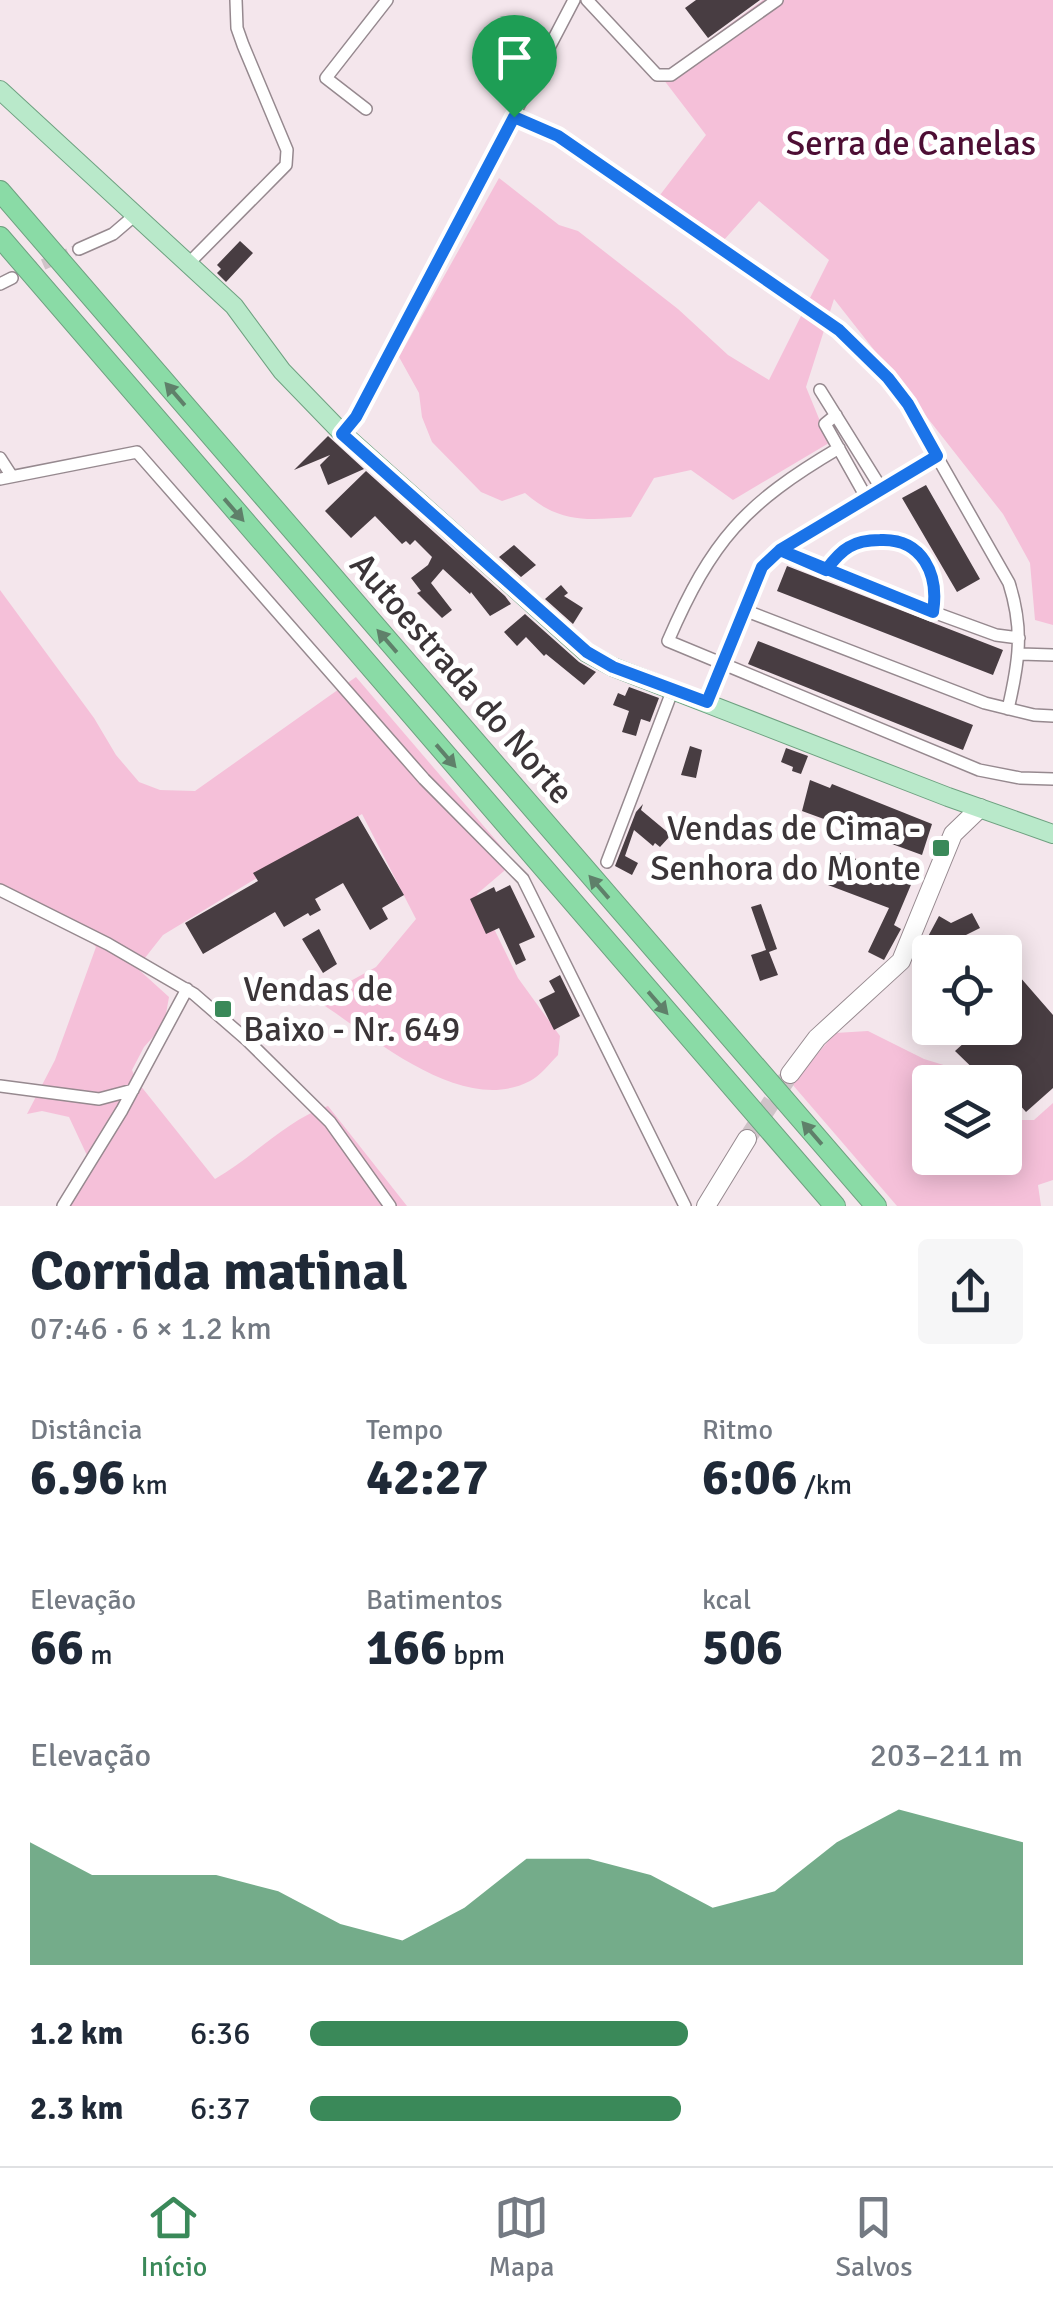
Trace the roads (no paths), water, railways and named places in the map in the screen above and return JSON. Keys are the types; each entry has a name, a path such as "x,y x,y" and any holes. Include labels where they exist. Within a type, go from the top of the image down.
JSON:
{"highway":[{"name":"Autoestrada do Norte","path":"0,191 876,1206"},
{"name":"Autoestrada do Norte","path":"0,236 835,1206"}],"main road":[{"path":"0,90 234,306 282,370 342,434 587,652 613,667 1053,834"}],"street":[{"path":"188,264 286,165 287,150 237,28 236,0"},
{"path":"366,109 326,78 387,0"},
{"path":"342,434 356,417 574,0"},
{"path":"587,0 658,76 672,75 777,0"},
{"path":"514,117 558,136 839,330 888,378 908,404 1002,566 1018,611 1020,638 1008,709"},
{"path":"79,249 113,234 134,216"},
{"path":"820,390 881,488"},
{"path":"836,415 825,424 866,497"},
{"path":"839,448 792,476 752,507 714,550 668,641 978,770 1020,778 1053,778"},
{"path":"0,458 6,477 137,452 424,778 524,878 685,1206"},
{"path":"707,702 762,567 780,550 937,456"},
{"path":"826,570 850,546 886,539 905,543 920,552 929,567 935,589 933,612"},
{"path":"780,550 933,612 996,635 1020,638"},
{"path":"744,610 985,703 1053,716"},
{"path":"1020,654 1053,655"},
{"path":"607,862 673,689"},
{"path":"948,797 954,834"},
{"path":"790,1074 816,1038 901,961 954,834 980,808"},
{"path":"0,890 187,989 248,1040 330,1122 390,1206"},
{"path":"63,1206 133,1090 187,989"},
{"path":"0,1086 99,1098 133,1090"},
{"path":"706,1206 747,1139"}],"tunnel":[{"path":"28,271 79,249"},
{"path":"747,1139 790,1074"}],"place":[{"name":"Vendas de Cima - Senhora do Monte","path":"941,848"},
{"name":"Vendas de Baixo - Nr. 649","path":"223,1009"}],"park label":[{"name":"Serra de Canelas","path":"911,143"}]}
